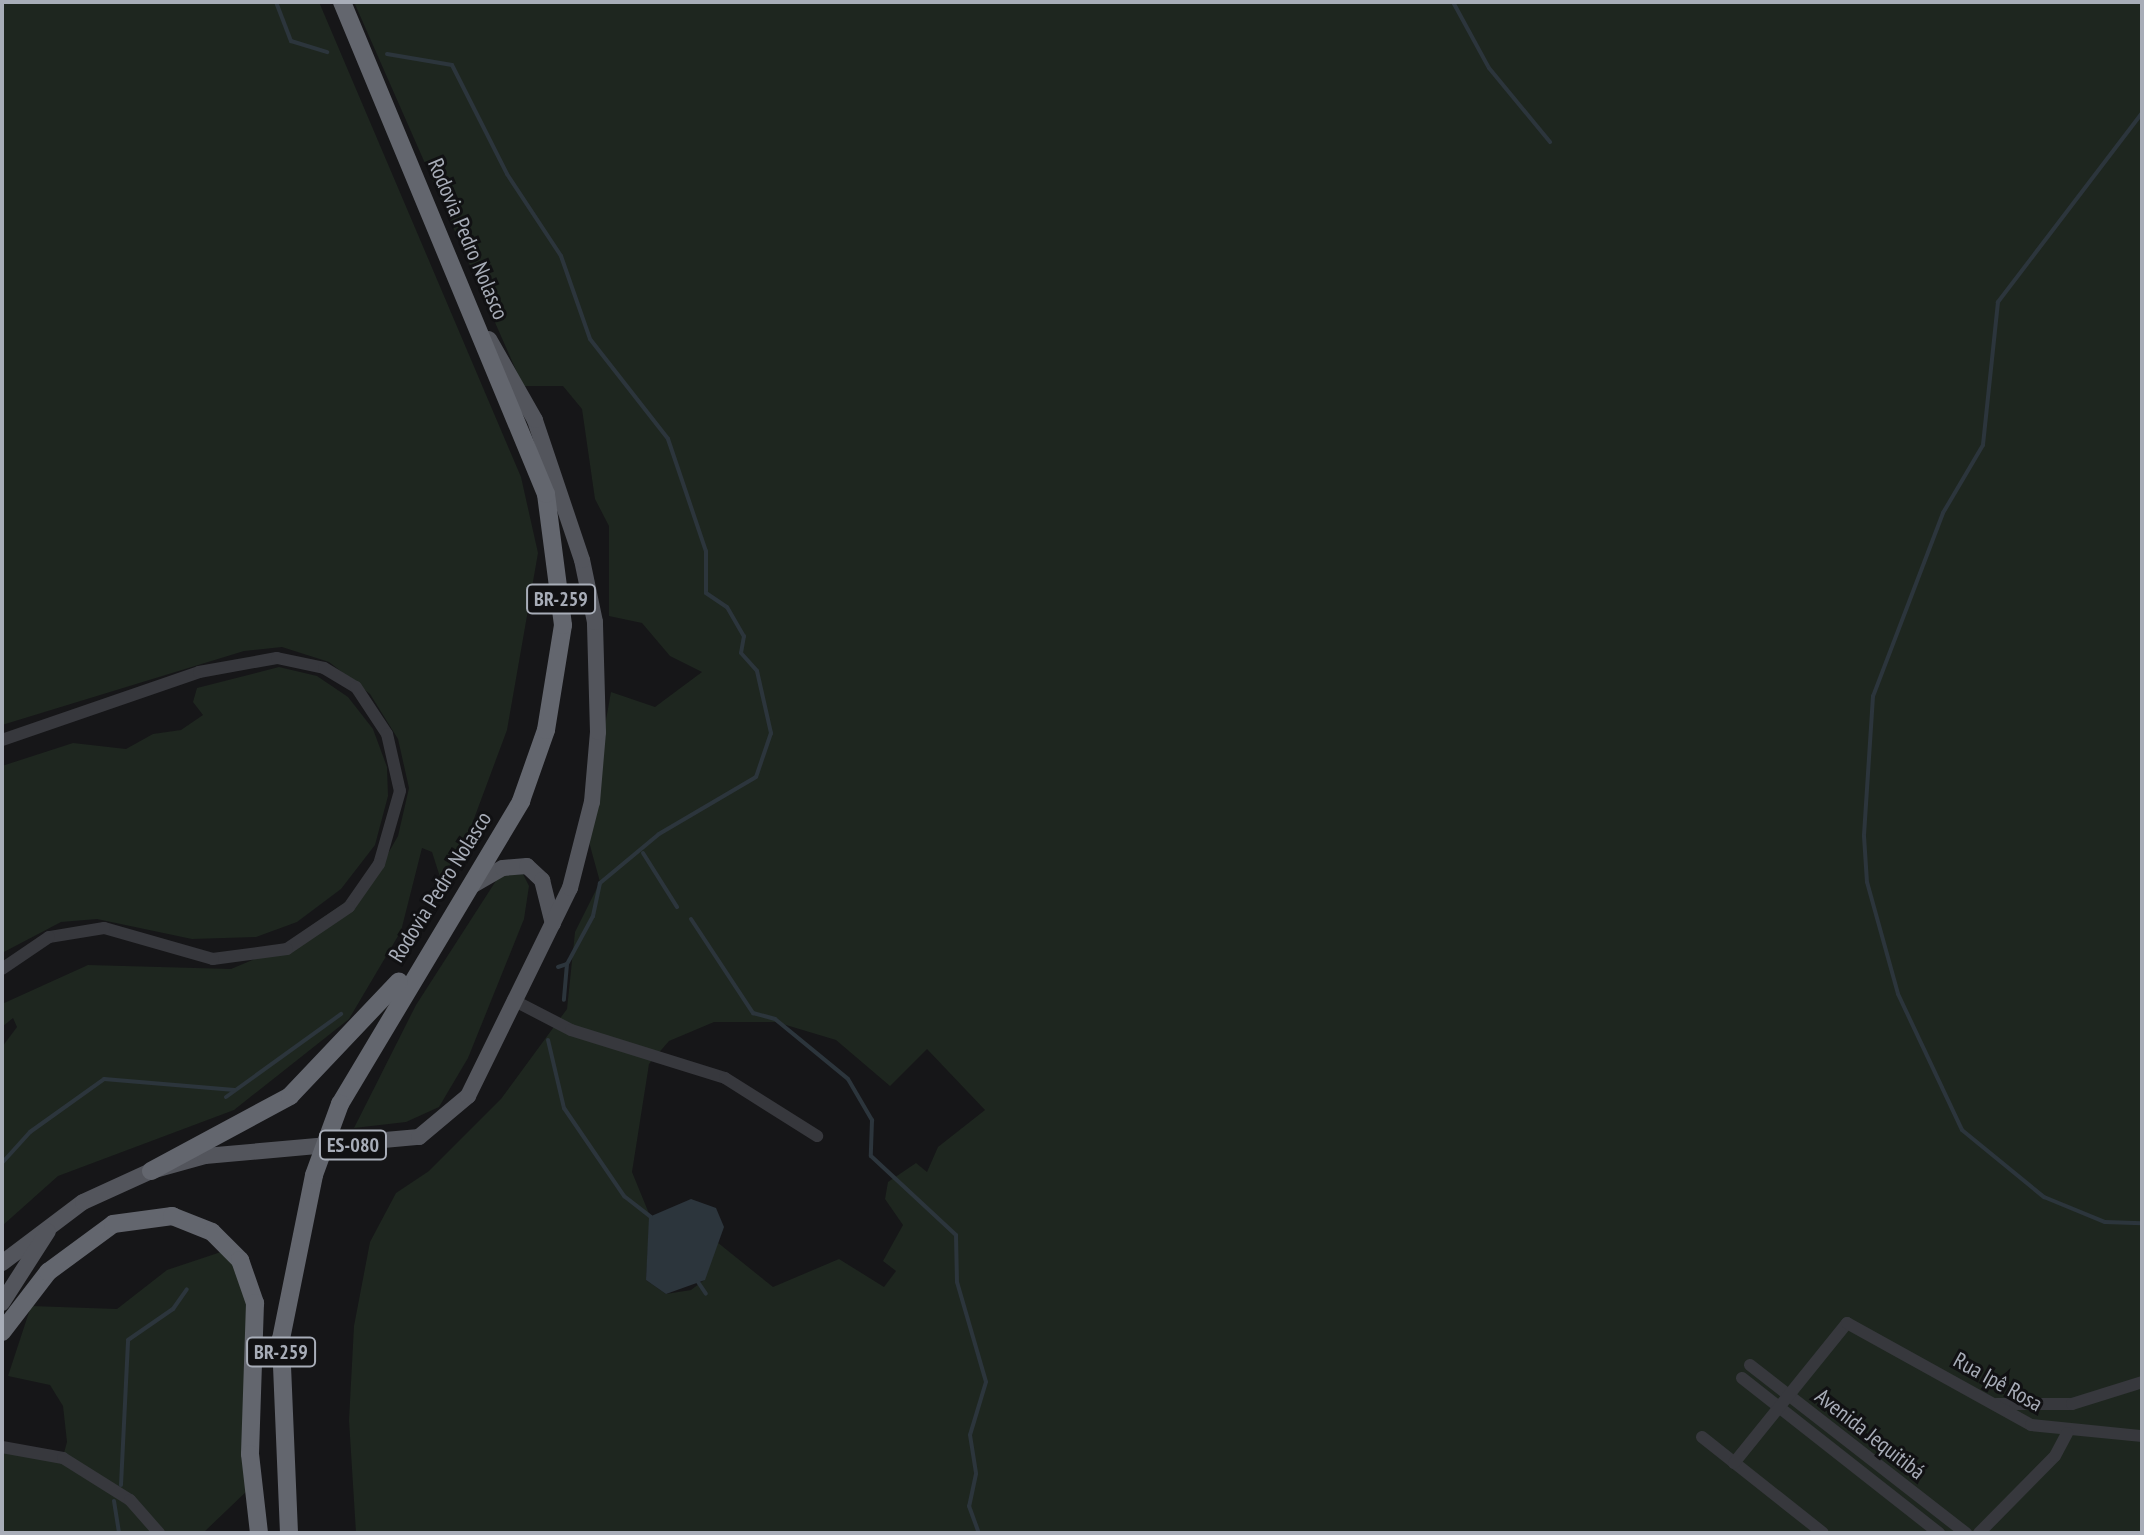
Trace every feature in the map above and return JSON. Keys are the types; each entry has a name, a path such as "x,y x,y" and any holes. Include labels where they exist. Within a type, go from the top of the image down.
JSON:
{"highway":[{"name":"Rodovia Pedro Nolasco","path":"289,1533 281,1339 314,1175 340,1104 428,949 473,885 526,786 546,730 563,625 546,494 342,2"},
{"name":"ES-080","path":"151,1171 290,1096 428,949"},
{"path":"2,1332 48,1272 113,1224 172,1216 212,1232 240,1260 255,1303 250,1454 259,1533"}],"main road":[{"path":"472,310 541,433 595,622 592,802 553,924"},
{"path":"473,885 503,868 527,866 542,880 553,924"},
{"name":"ES-080","path":"2,1303 50,1229 83,1202 151,1171 205,1156 383,1143 430,1133 468,1096 553,924"},
{"path":"2,1263 24,1241 50,1229"}],"street":[{"path":"2,740 199,672 277,658 324,668 356,687 387,734 400,791 379,864 349,907 287,949 213,959 104,928 49,937 2,969"},
{"path":"513,1000 571,1030 741,1086 764,1089"},
{"path":"741,1086 817,1136"},
{"name":"Rua Ipê Rosa","path":"1787,1394 1847,1323 2031,1425 2067,1433 2142,1436"},
{"name":"Avenida Jequitibá","path":"1750,1365 1966,1533"},
{"name":"Avenida Jequitibá","path":"1742,1378 1939,1533"},
{"path":"1996,1404 2072,1404 2142,1382"},
{"path":"1734,1463 1787,1394"},
{"path":"1979,1533 2055,1456 2067,1433"},
{"path":"1702,1437 1823,1533"},
{"path":"2,1447 63,1458 130,1500 159,1533"}],"shaded area":[{"path":"2,2 319,2 521,477 538,553 507,730 462,851 440,877 432,852 422,848 401,931 349,1019 234,1110 58,1176 2,1226 2,1047 17,1027 13,1018 2,1027 2,1004 88,965 231,969 276,950 370,885 398,836 409,788 398,739 370,694 329,662 282,647 244,651 2,725"},
{"path":"354,2 2142,2 2142,1533 356,1533 349,1420 354,1326 370,1242 396,1193 429,1171 501,1099 567,1009 575,932 600,882 586,831 611,692 655,707 702,672 670,656 642,623 609,616 609,526 595,499 582,409 563,386 523,386","holes":["714,1022 776,1022 836,1040 890,1086 927,1049 985,1110 938,1147 927,1172 916,1163 888,1182 885,1199 903,1225 883,1261 896,1271 884,1287 839,1259 773,1287 717,1242 704,1280 691,1290 666,1294 646,1280 650,1216 632,1172 649,1064 669,1041"]},
{"path":"279,667 317,676 348,697 373,729 387,767 388,796 375,845 341,889 297,922 256,937 192,939 97,919 61,922 2,953 2,766 73,743 126,749 153,734 181,730 203,715 193,702 197,688"},
{"path":"523,874 529,886 524,919 468,1058 439,1107 406,1122 354,1128 416,1005 499,876"},
{"path":"691,1199 716,1208 724,1227 705,1280 666,1294 646,1280 649,1217"},
{"path":"233,1248 253,1305 249,1489 203,1533 2,1533 2,1450 64,1453 67,1442 63,1406 50,1385 8,1376 31,1306 117,1309 167,1270"}],"waterway":[{"path":"276,2 291,41 327,52"},
{"path":"1453,2 1489,68 1550,142"},
{"path":"387,54 452,65 507,174 561,256 590,339 668,439 706,551 706,593 727,607 744,636 741,653 757,671 771,733 756,777 659,834 600,883 593,916 567,964 564,1000"},
{"path":"2142,113 1998,302 1983,445 1943,513 1873,696 1864,836 1867,882 1898,994 1962,1130 2044,1197 2105,1222 2142,1223"},
{"path":"643,853 677,907"},
{"path":"691,919 753,1013 775,1019 848,1079 872,1120 871,1156 956,1235 957,1282 986,1382 970,1435 976,1474 969,1506 979,1533"},
{"path":"558,967 567,964"},
{"path":"226,1097 341,1014"},
{"path":"548,1040 564,1108 624,1196 651,1217"},
{"path":"2,1163 30,1132 104,1079 235,1090"},
{"path":"698,1282 706,1294"},
{"path":"121,1485 128,1340 173,1309 187,1289"},
{"path":"114,1501 119,1533"}]}
